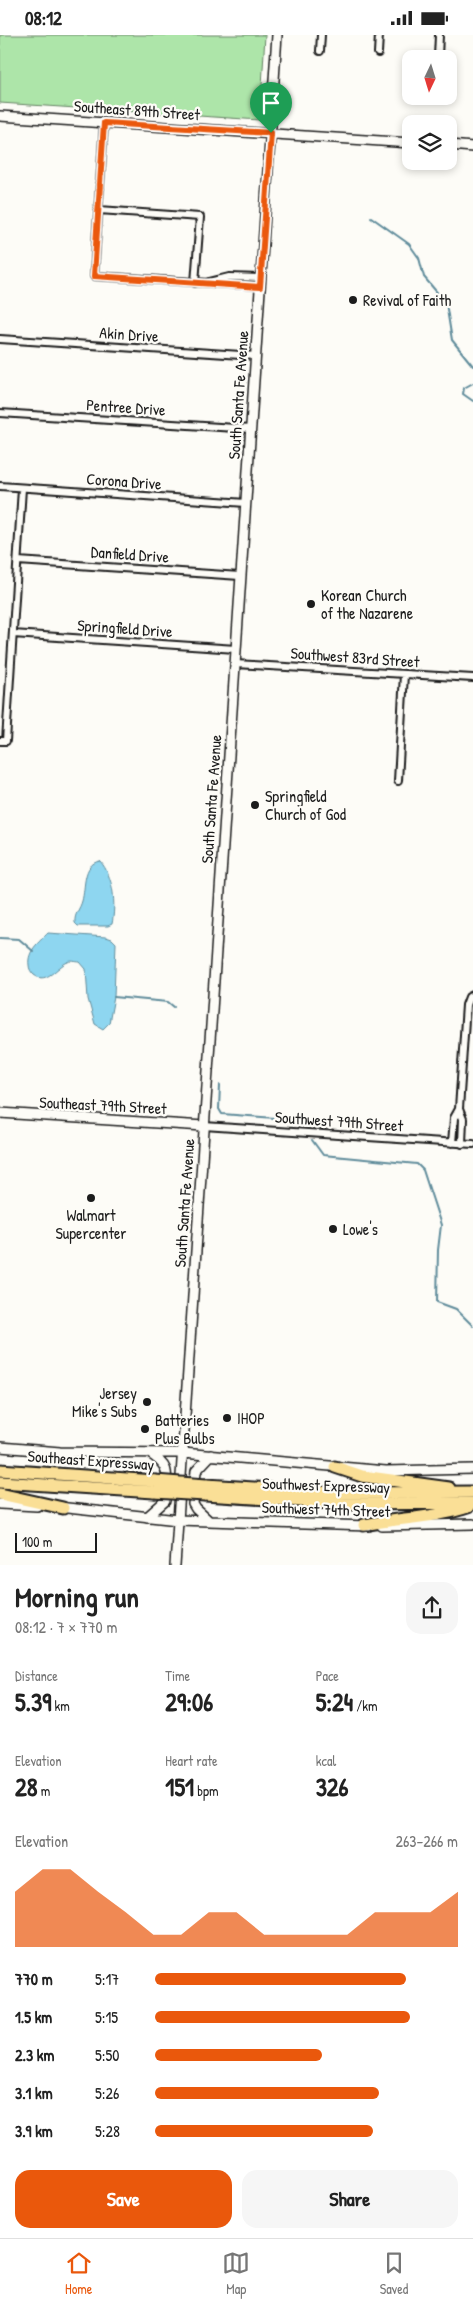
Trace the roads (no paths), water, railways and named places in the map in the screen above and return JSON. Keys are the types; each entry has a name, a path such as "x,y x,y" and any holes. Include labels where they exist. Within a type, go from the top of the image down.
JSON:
{"highway":[{"path":"335,1467 362,1476 473,1492"},
{"name":"Southeast Expressway","path":"0,1470 66,1475 179,1488"},
{"name":"Southeast Expressway","path":"0,1482 154,1486"},
{"name":"Southwest Expressway","path":"179,1488 347,1504 473,1504"},
{"name":"Southwest Expressway","path":"205,1490 343,1493 473,1492"},
{"path":"0,1494 63,1507"},
{"path":"364,1525 452,1513 473,1504"}],"main road":[{"name":"South Santa Fe Avenue","path":"175,1565 277,35"},
{"name":"Southeast 89th Street","path":"0,116 402,142"},
{"path":"457,146 473,147"},
{"name":"Southeast 79th Street","path":"0,1113 204,1126"},
{"path":"0,1447 60,1452 183,1453 398,1471 473,1469"},
{"path":"147,1517 165,1501 167,1472 161,1461 148,1452"},
{"path":"208,1520 193,1504 196,1471 211,1455"},
{"name":"Southwest 74th Street","path":"0,1504 63,1507 178,1520 364,1525 473,1524"}],"street":[{"path":"320,51 321,35"},
{"path":"378,53 379,35"},
{"path":"438,50 439,35"},
{"path":"104,123 94,276 195,283 206,283 229,277 261,282"},
{"path":"99,210 200,217 195,283"},
{"name":"Akin Drive","path":"0,339 256,357"},
{"name":"Pentree Drive","path":"0,413 251,429"},
{"name":"Corona Drive","path":"0,486 246,503"},
{"path":"3,741 13,634 22,488"},
{"name":"Danfield Drive","path":"18,561 240,576"},
{"name":"Springfield Drive","path":"13,634 236,649"},
{"name":"Southwest 83rd Street","path":"235,664 473,679"},
{"path":"398,781 404,674"},
{"path":"452,1143 454,1118 459,1109 466,1005 471,996"},
{"path":"459,1109 463,1119 462,1144"},
{"name":"Southwest 79th Street","path":"204,1126 473,1145"}],"water":[{"path":"100,861 105,867 113,891 114,908 112,924 108,926 78,926 75,923 75,917 82,901 87,871 94,863"},
{"path":"48,933 106,937 116,943 114,997 109,1023 103,1029 95,1024 88,999 86,969 80,962 69,961 52,974 43,978 34,975 30,970 30,955"}],"waterway":[{"path":"371,217 409,244 419,258 424,277 446,303 452,340 473,366"},
{"path":"473,383 464,388 463,394 473,401"},
{"path":"0,938 19,939 33,951"},
{"path":"114,997 168,1002 174,1007"},
{"path":"220,1085 219,1109 222,1114 289,1119 296,1122"},
{"path":"312,1140 323,1155 417,1164 423,1170 441,1225 438,1250 437,1302 456,1309 473,1326"}],"place":[{"name":"Revival of Faith","path":"353,300"},
{"name":"Korean Church of the Nazarene","path":"311,604"},
{"name":"Springfield Church of God","path":"255,805"},
{"name":"Walmart Supercenter","path":"91,1198"},
{"name":"Lowe's","path":"333,1229"},
{"name":"Jersey Mike's Subs","path":"147,1402"},
{"name":"IHOP","path":"227,1418"},
{"name":"Batteries Plus Bulbs","path":"145,1429"}]}
